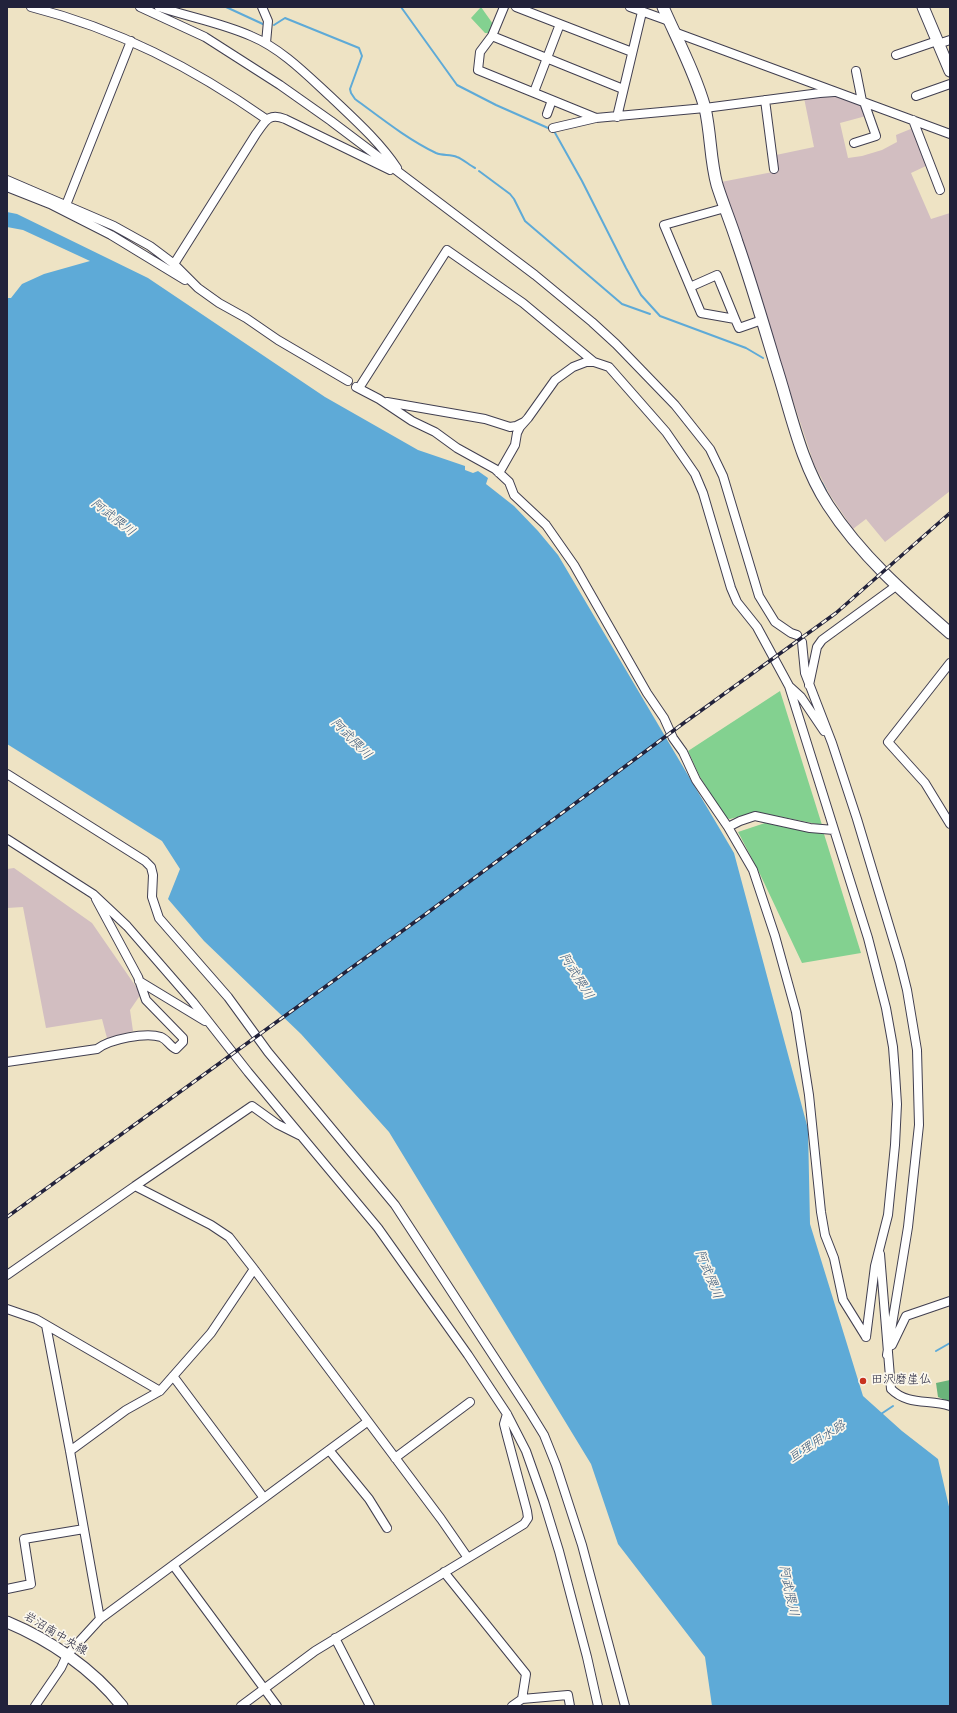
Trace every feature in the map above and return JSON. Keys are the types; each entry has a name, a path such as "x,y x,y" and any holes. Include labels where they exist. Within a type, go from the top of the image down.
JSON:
{"street":[{"path":"31,7 85,22 131,41 186,69 229,94 266,120"},
{"path":"140,7 205,37 230,52 331,121 524,266 592,322 656,385 689,422 710,449 723,476 759,596 774,622 799,638 805,673 832,743 857,819 902,969 914,1022 917,1050 919,1126 908,1227 887,1355"},
{"path":"158,7 227,27 266,43 307,75 346,112 382,148 401,175"},
{"path":"262,7 268,21 266,43"},
{"path":"504,7 492,36 480,52 478,70 596,118"},
{"path":"516,7 632,52"},
{"path":"630,7 669,21"},
{"path":"663,7 699,90 705,108 714,172 725,208 738,242 793,428 813,478 847,533 877,568 950,633"},
{"path":"923,7 950,71"},
{"path":"617,117 642,12"},
{"path":"534,92 548,59 560,24"},
{"path":"674,32 950,134"},
{"path":"492,36 623,89"},
{"path":"896,55 938,42 950,40"},
{"path":"66,205 131,41"},
{"path":"854,144 876,136 863,101 856,71"},
{"path":"916,96 950,84"},
{"path":"553,128 596,118 705,108 820,92 839,92"},
{"path":"546,114 552,100"},
{"path":"766,100 774,169"},
{"path":"174,264 266,120 275,116 285,119 401,175"},
{"path":"913,120 940,190"},
{"path":"7,180 114,226 150,246 174,264 198,288"},
{"path":"7,188 50,204 111,235 198,288 278,340 348,381"},
{"path":"725,208 664,225 700,313 735,319"},
{"path":"500,473 515,446 517,433 555,380 562,373 586,362 594,362 609,367 666,432 695,474 703,493 731,588 737,602 757,627 789,686 868,938 881,985 893,1047 897,1104 895,1145 888,1215 875,1266 866,1337 843,1300 834,1258 825,1236 808,1095 796,1012 775,936 753,870 728,827 696,780 683,752 664,718 647,693 574,565 546,525 514,495 509,482 500,473 358,387 447,250 523,303 594,362"},
{"path":"690,287 717,275 739,328 762,320"},
{"path":"382,401 480,418 510,427 526,421"},
{"path":"809,685 817,647 822,640 896,586"},
{"path":"950,663 888,742 925,783 950,824"},
{"path":"789,686 801,697 832,743"},
{"path":"7,774 148,864 153,875 152,897 159,918 228,997 268,1052 395,1205 544,1435 556,1465 582,1545 626,1706"},
{"path":"728,827 755,816 810,828 834,830"},
{"path":"7,839 93,894 127,926 211,1025 378,1228 468,1355 506,1414 526,1451 544,1502 587,1657 598,1706"},
{"path":"7,1062 97,1049 110,1041 141,1036 160,1037 172,1048 176,1048 183,1042 183,1038 146,1000 140,981 93,894"},
{"path":"140,981 211,1025"},
{"path":"7,1275 252,1106 276,1124 302,1136"},
{"path":"135,1186 211,1225 229,1237 468,1558"},
{"path":"880,1249 887,1355 891,1390 899,1397 914,1401 936,1402 950,1406"},
{"path":"70,1451 126,1410 160,1391 212,1333 254,1269"},
{"path":"887,1355 906,1316 950,1301"},
{"path":"7,1309 36,1319 160,1391"},
{"path":"46,1326 100,1619"},
{"path":"173,1376 264,1498"},
{"path":"395,1458 470,1402"},
{"path":"241,1706 335,1638 524,1524 528,1518 504,1424 506,1414"},
{"path":"35,1706 61,1668 67,1655 100,1619 367,1422"},
{"path":"329,1450 369,1499 387,1528"},
{"path":"7,1589 32,1584 24,1539 84,1529"},
{"path":"173,1565 277,1706"},
{"path":"444,1572 526,1674 522,1699"},
{"name":"岩沼南中央線","path":"7,1622 37,1637 67,1655 102,1683 122,1706"},
{"path":"335,1638 370,1706"},
{"path":"512,1706 522,1699 568,1695 570,1706"}],"shaded area":[{"path":"843,96 862,104 866,116 840,123 848,158 862,156 882,150 897,142 896,135 913,128 928,165 911,173 931,219 950,213 950,491 885,542 866,519 853,529 830,495 814,464 721,182 778,171 776,155 814,147 804,98"},
{"path":"14,868 92,923 141,994 130,1010 133,1031 107,1038 102,1019 46,1028 23,907 7,908 7,869"}],"green space":[{"path":"481,7 493,24 490,33 485,33 471,18"},
{"path":"780,691 822,825 757,812 730,819 726,818 700,777 688,751"},
{"path":"765,823 824,834 861,953 802,963 759,872 738,832"},
{"path":"950,1380 950,1402 938,1397 936,1383"}],"water":[{"name":"阿武隈川","path":"7,212 17,214 148,278 325,397 418,450 465,466 465,470 473,473 478,471 488,478 486,484 514,506 558,555 734,853 808,1129 810,1224 863,1396 902,1431 938,1459 950,1511 950,1706 712,1706 705,1657 618,1544 591,1464 389,1132 301,1034 204,941 168,899 180,869 162,841 7,744 7,298 11,298 22,284 44,274 90,261 23,230 7,227"}],"waterway":[{"path":"226,7 265,25"},
{"path":"401,7 457,85 496,105 548,128"},
{"path":"274,25 285,18 359,48 362,56 350,89 355,99 394,128 425,147 439,154 459,158 475,168"},
{"path":"554,131 582,181 641,295 660,316 746,348 763,358"},
{"path":"479,171 510,194 525,221 622,304 650,314"},
{"path":"822,483 826,491"},
{"name":"亘理用水路","path":"936,1351 950,1343"},
{"name":"亘理用水路","path":"881,1414 893,1406"}],"railway":[{"path":"7,1217 423,916 681,725 836,613 950,513"}],"place":[{"name":"田沢磨崖仏","path":"863,1381"}]}
